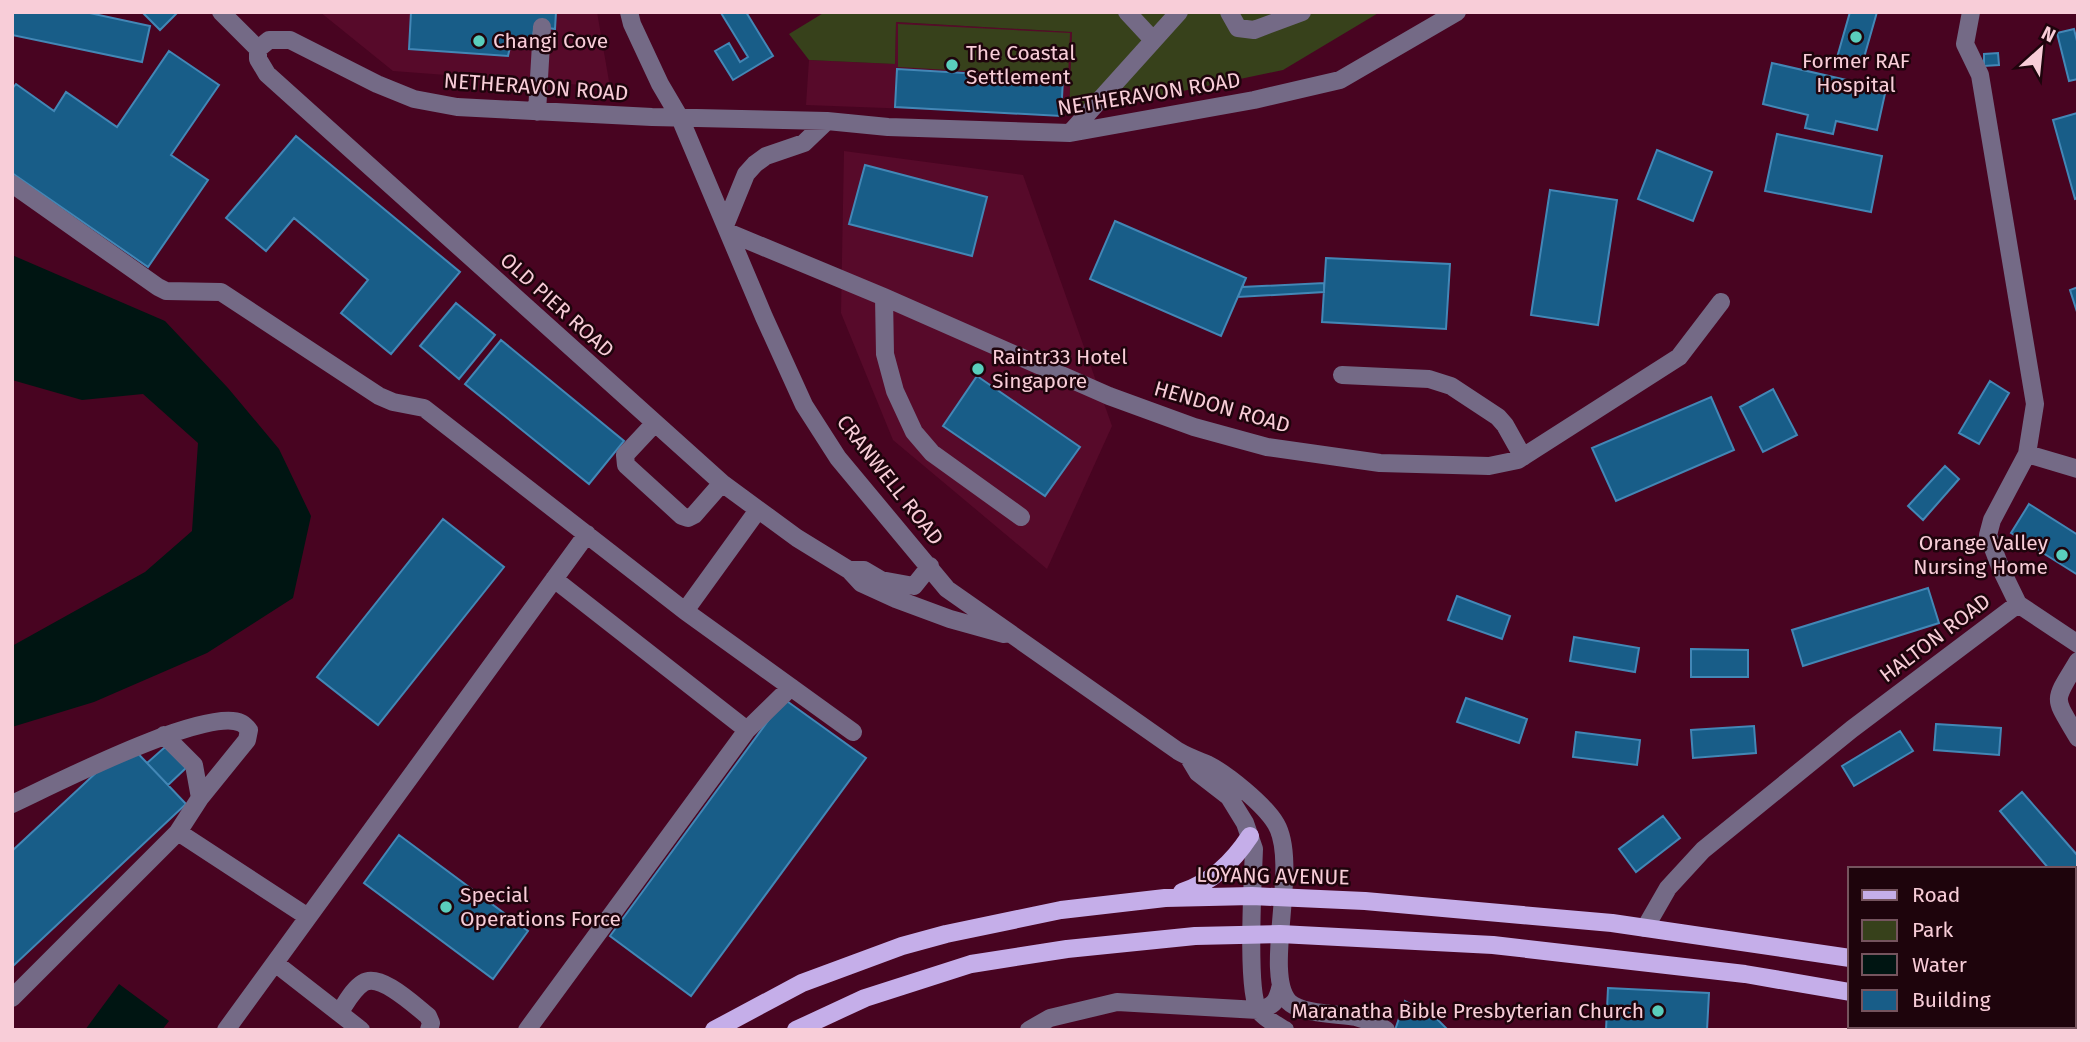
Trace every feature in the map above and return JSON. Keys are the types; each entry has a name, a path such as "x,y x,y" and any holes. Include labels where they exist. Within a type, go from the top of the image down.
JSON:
{"main road":[{"path":"1165,898 1201,886 1219,873 1250,836"},
{"name":"LOYANG AVENUE","path":"714,1030 802,983 902,946 1061,910 1165,898 1252,896 1365,901 1645,928 1848,958"},
{"path":"796,1030 865,998 971,964 1136,941 1252,935 1280,934 1547,950 1745,974 1848,992"}],"street":[{"name":"OLD PIER ROAD","path":"221,12 258,50 258,59 267,74 722,483 849,570 862,583 897,600 950,619 1014,637"},
{"name":"CRANWELL ROAD","path":"629,12 660,84 680,118 804,405 838,458 947,589 1189,758 1207,764 1225,776 1276,823 1283,841 1284,862 1280,985"},
{"path":"1127,12 1153,40"},
{"path":"1070,133 1179,12"},
{"path":"1229,12 1238,28 1254,30 1302,12"},
{"name":"NETHERAVON ROAD","path":"258,50 269,40 290,40 377,84 414,99 457,107 1070,133 1254,100 1340,79 1457,12"},
{"name":"HALTON ROAD","path":"1645,928 1668,888 1703,850 1852,729 2018,604 2000,569 1988,535 1992,520 2027,454 2035,404 1980,75 1965,44 1971,12"},
{"path":"537,112 542,27"},
{"path":"728,228 746,174 755,164 766,156 804,143 827,121"},
{"path":"12,184 158,287 166,290 221,292 379,396 393,402 424,408 685,611 853,732"},
{"name":"HENDON ROAD","path":"728,228 1109,396 1194,427 1266,447 1380,463 1489,466 1523,457 1679,357 1721,302"},
{"path":"884,297 885,354 895,391 914,432 932,453 1021,517"},
{"path":"1342,375 1429,379 1451,386 1498,417 1523,457"},
{"path":"654,424 625,455 624,460 626,465 682,516 688,518 694,515 722,483"},
{"path":"2027,454 2078,469"},
{"path":"685,611 758,510"},
{"path":"226,1030 587,534"},
{"name":"OLD PIER ROAD","path":"849,570 864,570 881,580 914,586 930,566"},
{"path":"554,579 747,730"},
{"name":"OLD PIER ROAD","path":"897,600 924,603 947,589"},
{"path":"2018,604 2078,643"},
{"path":"2078,661 2058,694 2057,701 2078,738"},
{"path":"527,1030 747,730 791,687"},
{"path":"12,804 164,734 218,721 240,722 249,730 247,740 200,798 178,832 12,998"},
{"path":"164,734 194,765 200,798"},
{"name":"CRANWELL ROAD","path":"1189,758 1200,775 1229,797 1245,824 1254,849 1253,986 1258,1010"},
{"path":"178,832 307,917"},
{"path":"275,963 361,1030"},
{"path":"339,1013 361,984 369,980 380,980 428,1016 431,1023 429,1030"},
{"path":"1029,1030 1050,1018 1116,1002 1258,1010 1271,1007 1276,1002 1280,985"},
{"path":"1280,985 1288,1001 1295,1007 1360,1018 1386,1030"},
{"path":"1258,1010 1285,1030"}],"shaded area":[{"name":"Changi Cove","path":"320,12 597,12 610,87 393,71"},
{"path":"896,22 1072,32 1069,115 806,105 809,60 895,64"},
{"name":"Raintr33 Hotel Singapore","path":"844,151 1023,175 1112,426 1047,569 893,440 841,313"}],"green space":[{"path":"825,12 1380,12 1283,70 1069,115 1072,32 896,22 895,64 809,60 789,34"},
{"path":"898,24 1070,33 1068,77 898,67"},
{"path":"2078,932 2078,990 2076,990"}],"water":[{"path":"12,255 165,321 228,388 279,449 311,516 293,598 207,653 94,702 12,727 12,646 145,572 192,531 198,443 143,394 82,400 12,380"},
{"path":"119,984 169,1021 162,1030 85,1030"}],"building":[{"path":"12,12 85,12 150,26 142,62 12,35"},
{"path":"142,12 178,12 160,30"},
{"path":"411,12 556,12 555,29 535,26 530,49 510,47 508,56 409,49"},
{"path":"746,12 773,56 733,80 715,51 729,43 740,62 748,57 721,13"},
{"name":"Former RAF Hospital","path":"1850,12 1877,12 1861,68 1836,61"},
{"path":"2074,29 2078,45 2078,79 2069,81 2057,33"},
{"path":"169,51 219,85 171,155 208,180 148,267 12,173 12,89 16,84 54,111 66,92 117,127"},
{"path":"1998,53 1999,65 1984,66 1984,54"},
{"path":"1772,63 1886,89 1877,130 1836,121 1833,134 1805,128 1808,115 1763,104"},
{"path":"897,69 1063,79 1061,116 895,107"},
{"path":"2077,113 2078,198 2075,199 2053,120"},
{"path":"1777,134 1882,156 1871,212 1765,191"},
{"path":"296,136 460,272 391,354 341,313 368,280 294,218 266,251 226,218"},
{"path":"1657,150 1712,172 1693,221 1638,199"},
{"path":"865,165 987,197 972,256 849,224"},
{"path":"1550,190 1617,200 1598,325 1531,315"},
{"path":"1115,221 1246,278 1221,336 1090,279"},
{"path":"1326,258 1450,264 1446,329 1322,322"},
{"path":"1324,283 1324,292 1238,297 1242,287"},
{"path":"2078,287 2078,315 2070,290"},
{"path":"456,303 495,335 459,379 420,346"},
{"path":"501,340 624,441 589,484 465,384"},
{"path":"977,376 1080,447 1045,496 943,426"},
{"path":"1990,381 2009,393 1979,444 1959,433"},
{"path":"1773,389 1797,435 1763,452 1740,407"},
{"path":"1711,397 1734,450 1616,501 1592,448"},
{"path":"1945,466 1959,479 1923,520 1908,506"},
{"name":"Orange Valley Nursing Home","path":"2029,504 2078,535 2078,575 2011,533"},
{"path":"443,519 504,567 378,725 317,677"},
{"path":"1928,588 1939,623 1803,666 1792,630"},
{"path":"1457,596 1510,616 1502,639 1448,620"},
{"path":"1574,637 1639,648 1635,672 1570,661"},
{"path":"1691,649 1748,650 1748,677 1691,677"},
{"path":"1466,698 1527,719 1519,743 1457,722"},
{"path":"784,699 866,758 691,996 610,936"},
{"path":"1936,724 2001,728 1999,755 1934,750"},
{"path":"1754,726 1756,753 1693,758 1691,730"},
{"path":"1900,731 1913,751 1854,786 1842,766"},
{"path":"1576,732 1640,740 1637,765 1573,757"},
{"path":"128,743 186,804 12,967 12,851"},
{"path":"165,747 186,768 168,785 147,763"},
{"path":"2022,792 2078,856 2078,902 2076,867 2047,867 2000,811"},
{"path":"1663,816 1680,838 1636,872 1619,849"},
{"name":"Special Operations Force","path":"399,835 528,931 493,979 364,883"},
{"name":"Maranatha Bible Presbyterian Church","path":"1608,988 1709,993 1707,1030 1606,1030"},
{"path":"1405,1001 1437,1019 1448,1030 1395,1030"}],"place":[{"name":"Former RAF Hospital","path":"1856,37"},
{"name":"Changi Cove","path":"479,41"},
{"name":"The Coastal Settlement","path":"952,65"},
{"name":"Raintr33 Hotel Singapore","path":"978,369"},
{"name":"Orange Valley Nursing Home","path":"2062,555"},
{"name":"Special Operations Force","path":"446,907"},
{"name":"Maranatha Bible Presbyterian Church","path":"1658,1011"}]}
